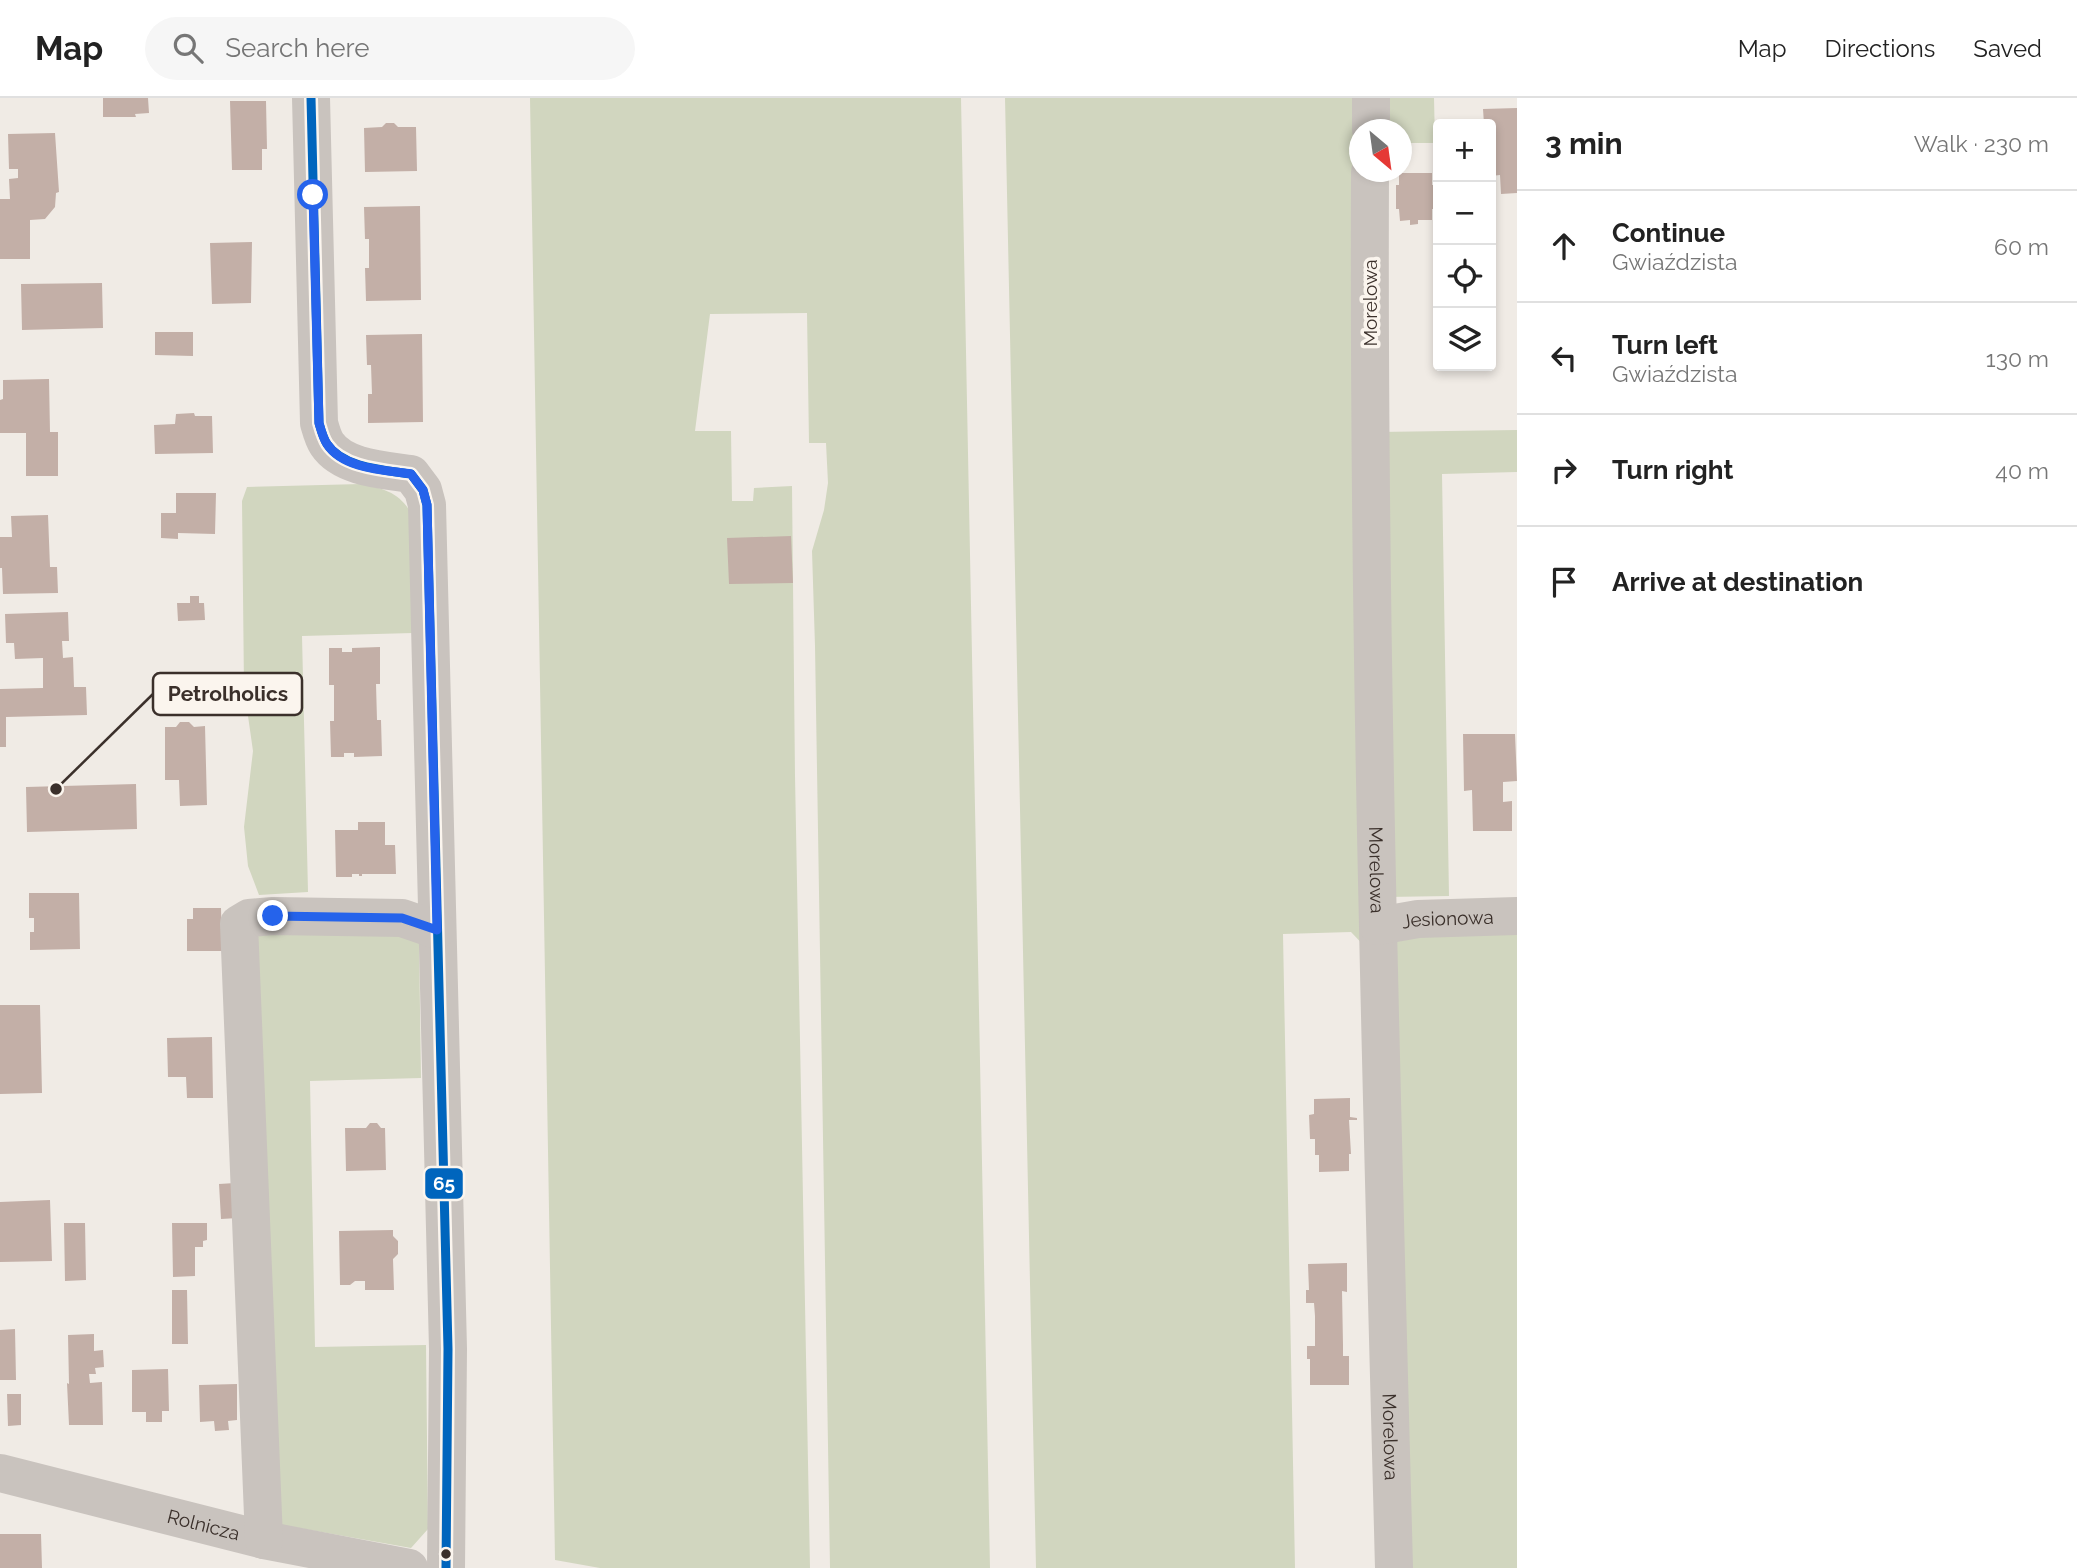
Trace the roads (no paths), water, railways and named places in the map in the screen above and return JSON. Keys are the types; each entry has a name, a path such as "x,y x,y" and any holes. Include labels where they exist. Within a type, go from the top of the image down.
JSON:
{"street":[{"path":"311,98 319,423 328,446 343,459 411,474 423,490 427,505 448,1349 446,1568"},
{"path":"1371,98 1371,119"},
{"name":"Morelowa","path":"1370,182 1378,926 1394,1568"},
{"path":"264,1540 239,924 249,918 273,916 402,918 437,930"},
{"name":"Jesionowa","path":"1378,926 1418,919 1517,916"},
{"name":"Rolnicza","path":"0,1473 264,1540 409,1568"}],"place":[{"name":"Petrolholics","path":"56,789"}]}
